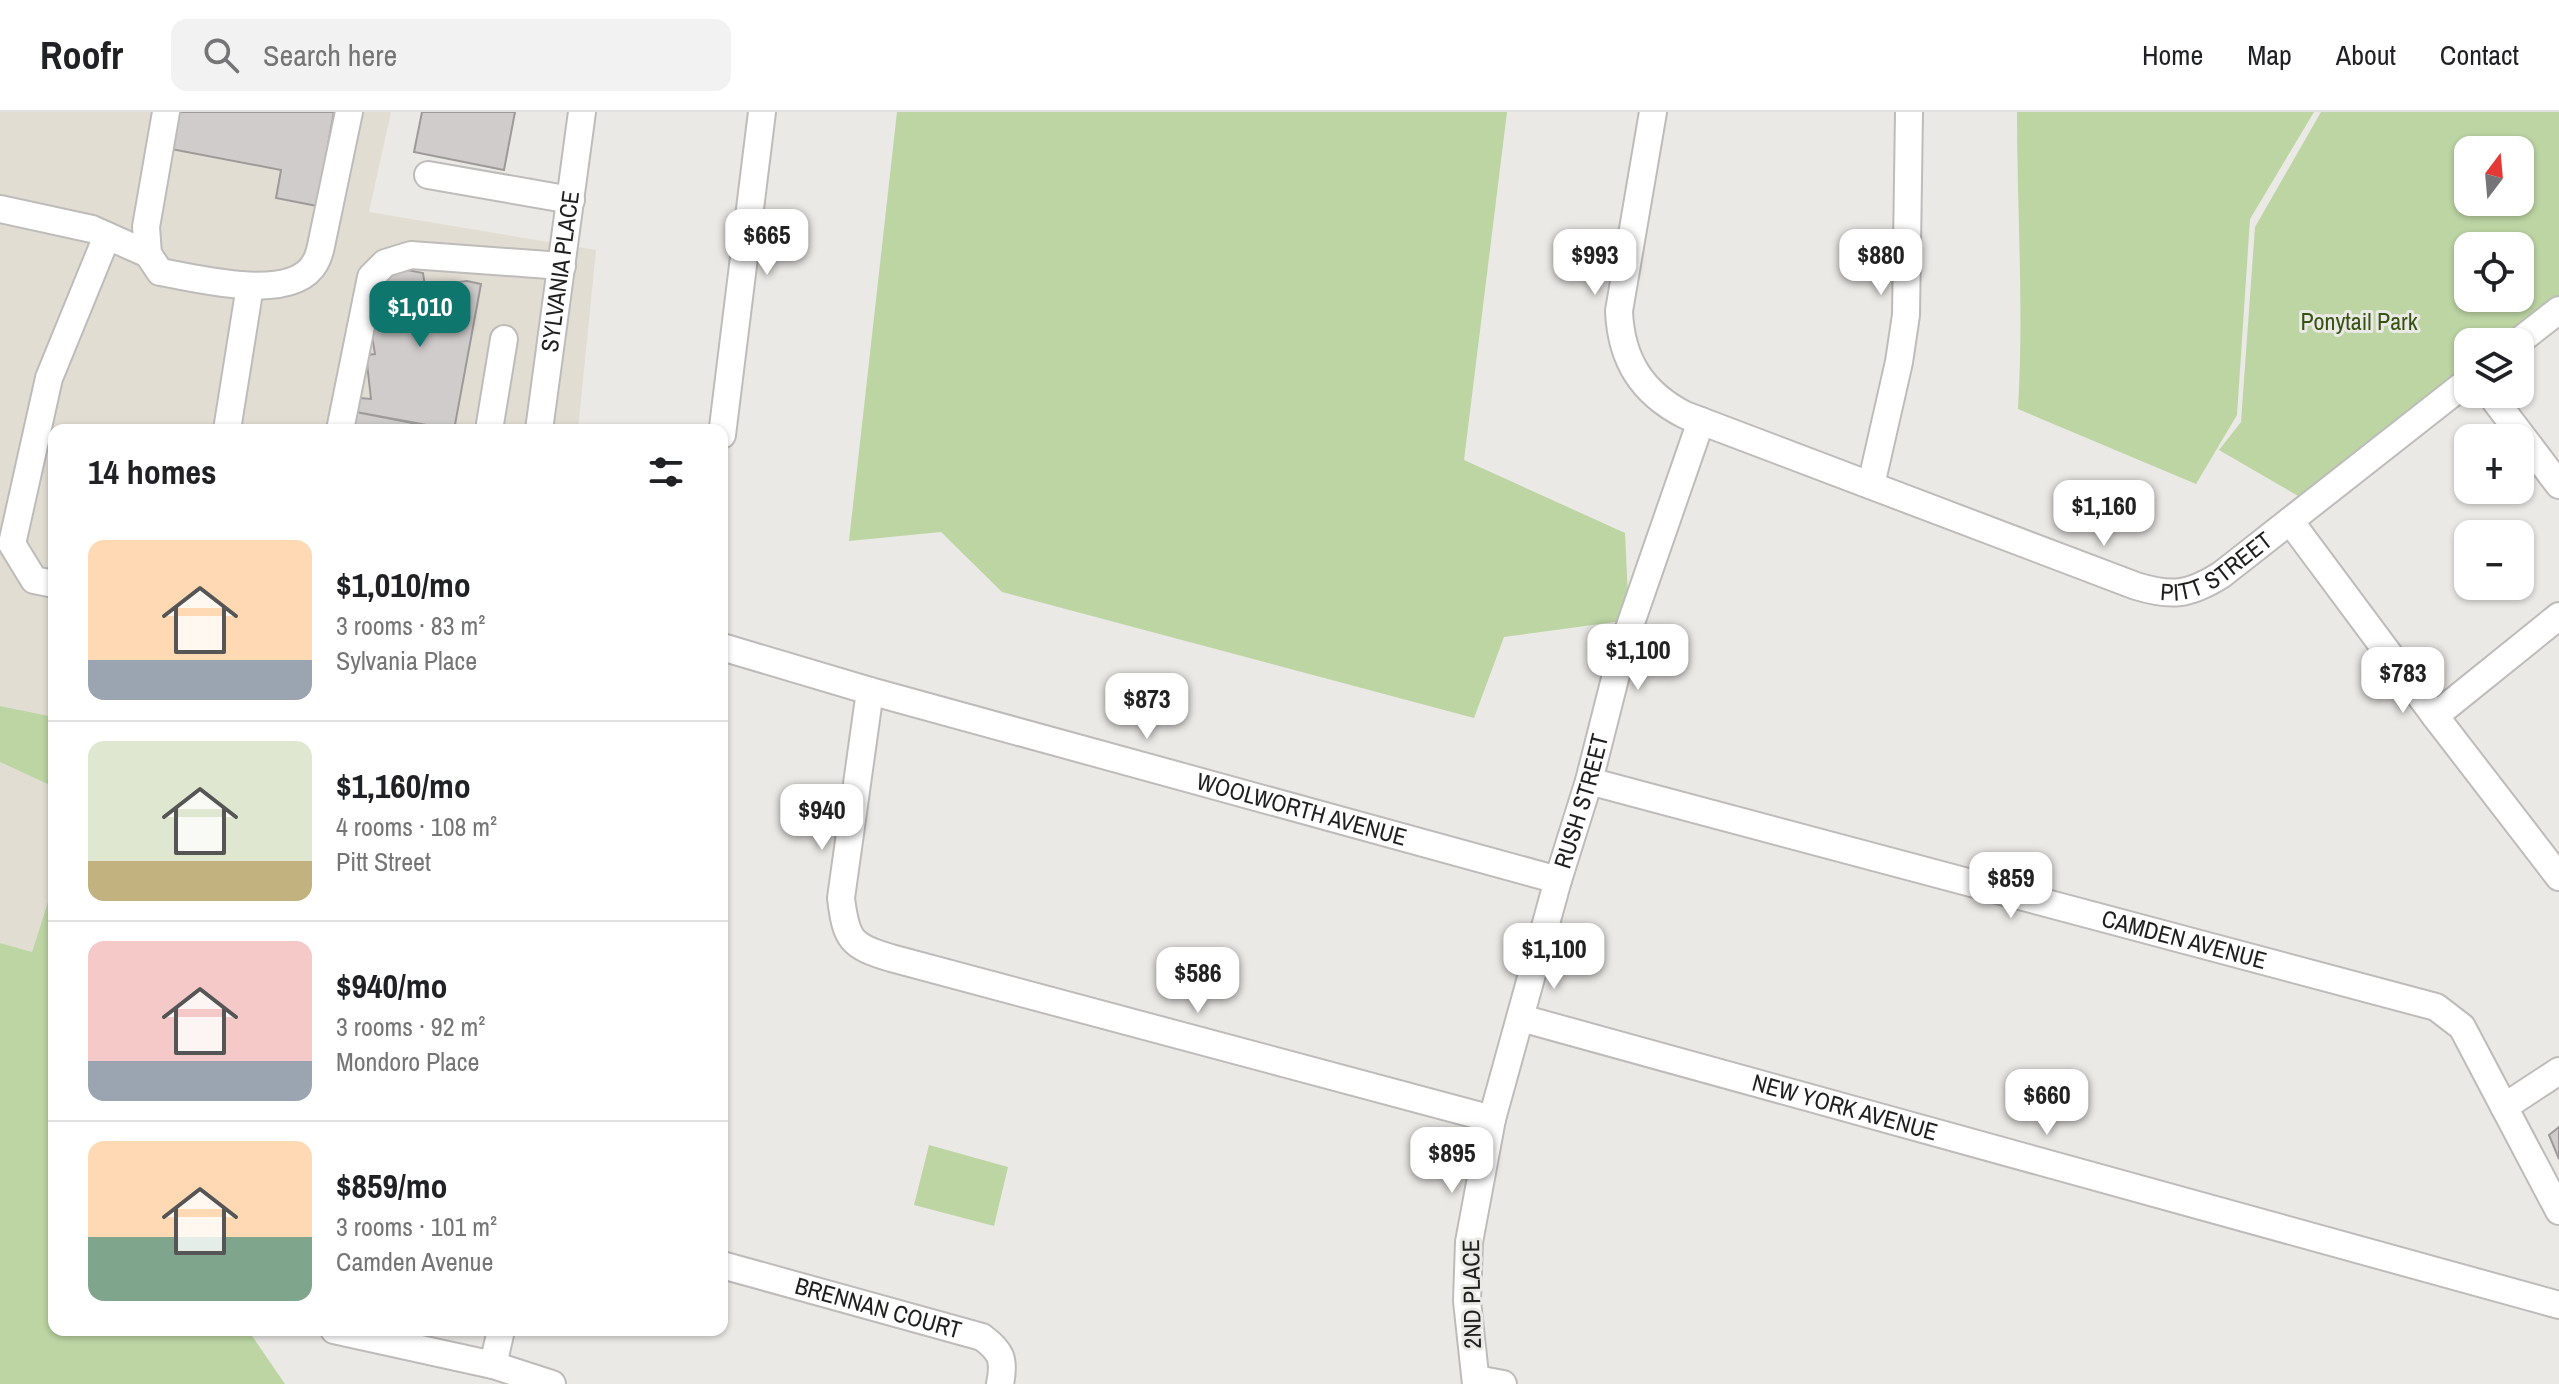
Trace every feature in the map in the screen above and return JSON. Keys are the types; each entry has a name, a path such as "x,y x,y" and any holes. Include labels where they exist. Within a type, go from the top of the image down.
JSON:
{"street":[{"path":"166,112 146,227 148,254 160,272 260,287 296,279 315,266 349,112"},
{"name":"SYLVANIA PLACE","path":"540,424 582,112"},
{"path":"723,424 762,112"},
{"name":"PITT STREET","path":"1653,112 1620,299 1620,333 1626,354 1635,374 1649,391 1666,405 1701,421 2161,594 2185,593 2200,588 2454,392"},
{"path":"1871,485 1899,362 1906,315 1909,112"},
{"path":"428,175 571,200"},
{"path":"0,209 92,229 148,254"},
{"path":"48,583 34,580 12,544 49,378 107,236"},
{"path":"341,424 371,277 385,263 411,255 562,266"},
{"path":"228,424 250,286"},
{"path":"2534,330 2559,310"},
{"path":"490,424 504,339"},
{"path":"2501,408 2559,485"},
{"name":"RUSH STREET","path":"1521,1018 1558,880 1589,781 1624,643 1701,421"},
{"path":"2290,521 2559,877"},
{"path":"2435,716 2559,616"},
{"name":"WOOLWORTH AVENUE","path":"728,649 870,691 1558,880"},
{"path":"870,691 841,898 844,921 854,943 891,958 1492,1119"},
{"name":"CAMDEN AVENUE","path":"1589,781 2436,1007 2462,1027 2504,1107"},
{"name":"2ND PLACE","path":"1476,1381 1468,1313 1469,1242 1492,1119 1521,1018"},
{"name":"NEW YORK AVENUE","path":"1521,1018 2559,1305"},
{"path":"2559,1071 2504,1107 2559,1211"},
{"name":"BRENNAN COURT","path":"728,1267 982,1337 998,1349 1004,1368 1000,1384"},
{"path":"361,1336 493,1365 552,1384"},
{"path":"493,1365 500,1336"},
{"path":"1476,1381 1503,1384"}],"shaded area":[{"path":"0,112 391,112 369,212 596,250 579,424 48,424 48,716 0,706"},
{"path":"0,762 48,784 48,902 32,952 0,943"}],"green space":[{"path":"897,112 1507,112 1464,460 1625,533 1629,620 1504,637 1474,718 1002,592 941,532 849,541"},
{"path":"2017,112 2314,112 2250,219 2237,415 2196,484 2018,409"},
{"name":"Ponytail Park","path":"2321,112 2559,112 2559,306 2532,328 2454,328 2454,390 2312,504 2219,450 2241,422 2255,227"},
{"path":"0,706 48,716 48,784 0,762"},
{"path":"48,902 48,1336 252,1336 285,1384 0,1384 0,943 32,952"},
{"path":"929,1145 1008,1167 994,1226 914,1205"}],"building":[{"path":"178,112 334,112 317,206 276,198 281,170 171,149"},
{"path":"422,112 515,112 504,170 414,152"},
{"path":"397,268 423,273 425,286 467,281 481,284 455,424 421,424 356,412 360,398 371,399 366,355 375,354 370,324 380,280"},
{"path":"356,412 417,424 354,424"},
{"path":"2559,1127 2559,1159 2549,1135"}]}
